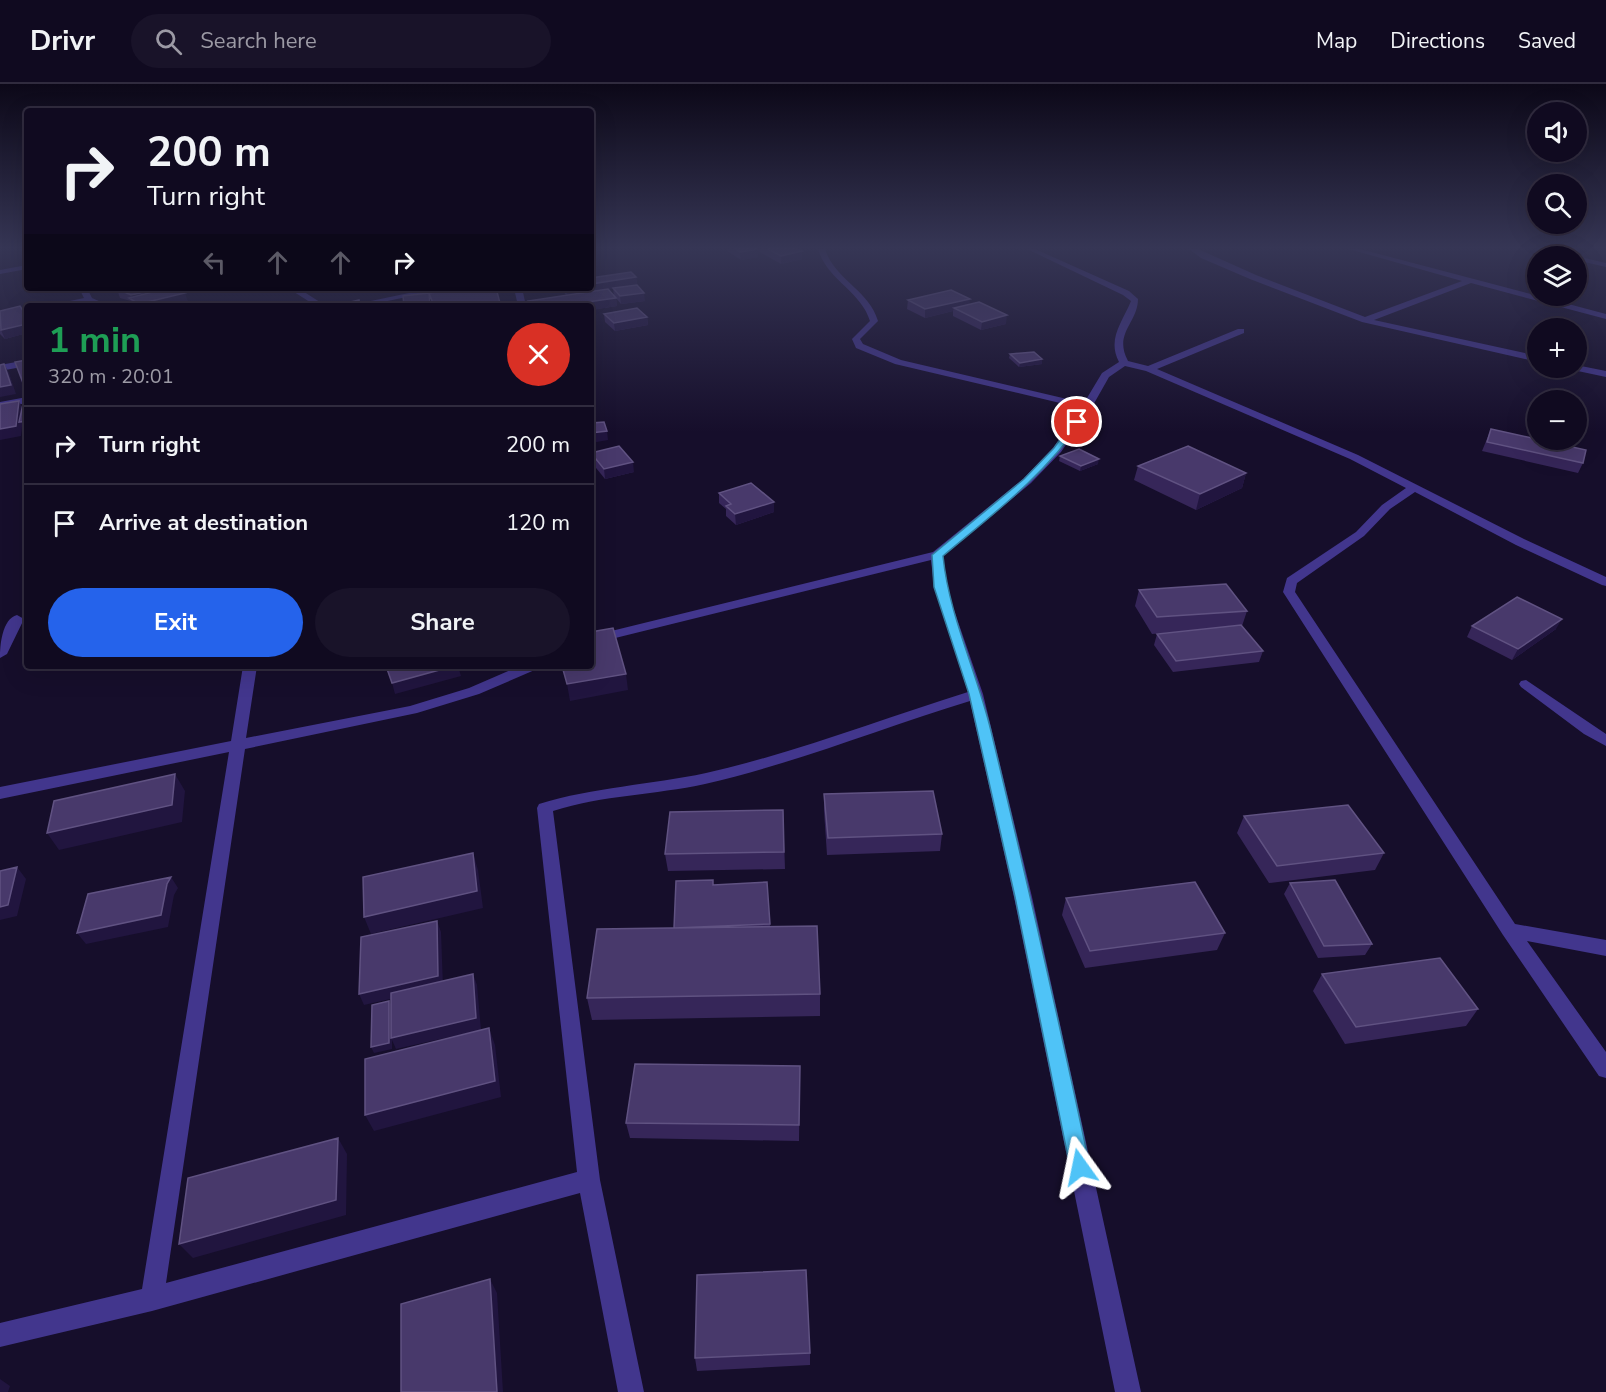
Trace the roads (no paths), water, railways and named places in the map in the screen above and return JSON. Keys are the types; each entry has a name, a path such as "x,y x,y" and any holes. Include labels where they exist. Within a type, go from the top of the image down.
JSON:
{"street":[{"path":"0,314 24,310"},
{"path":"870,310 874,321 856,339 860,345 898,362 1088,407"},
{"path":"1131,310 1117,339 1117,352 1124,363 1149,369 1354,457 1606,582"},
{"path":"1339,310 1365,320 1527,357"},
{"path":"1365,320 1392,310"},
{"path":"1583,310 1606,316"},
{"path":"1149,369 1242,331"},
{"path":"594,639 938,555 1027,481 1057,450 1088,407 1105,375 1124,363"},
{"path":"0,368 24,364"},
{"path":"1587,370 1606,374"},
{"path":"0,405 24,401"},
{"path":"1414,488 1386,507 1360,534 1291,581 1289,592 1509,930 1606,1069"},
{"path":"938,555 940,587 975,694 1023,897 1128,1392"},
{"path":"0,622 22,618"},
{"path":"0,654 22,618"},
{"path":"152,1299 250,669"},
{"path":"0,793 239,743 412,710 474,691 524,669"},
{"path":"1526,684 1606,741"},
{"path":"631,1392 589,1180 545,808 571,798 704,778 803,750 975,694"},
{"path":"1509,930 1606,948"},
{"path":"0,1335 152,1299 589,1180"}]}
